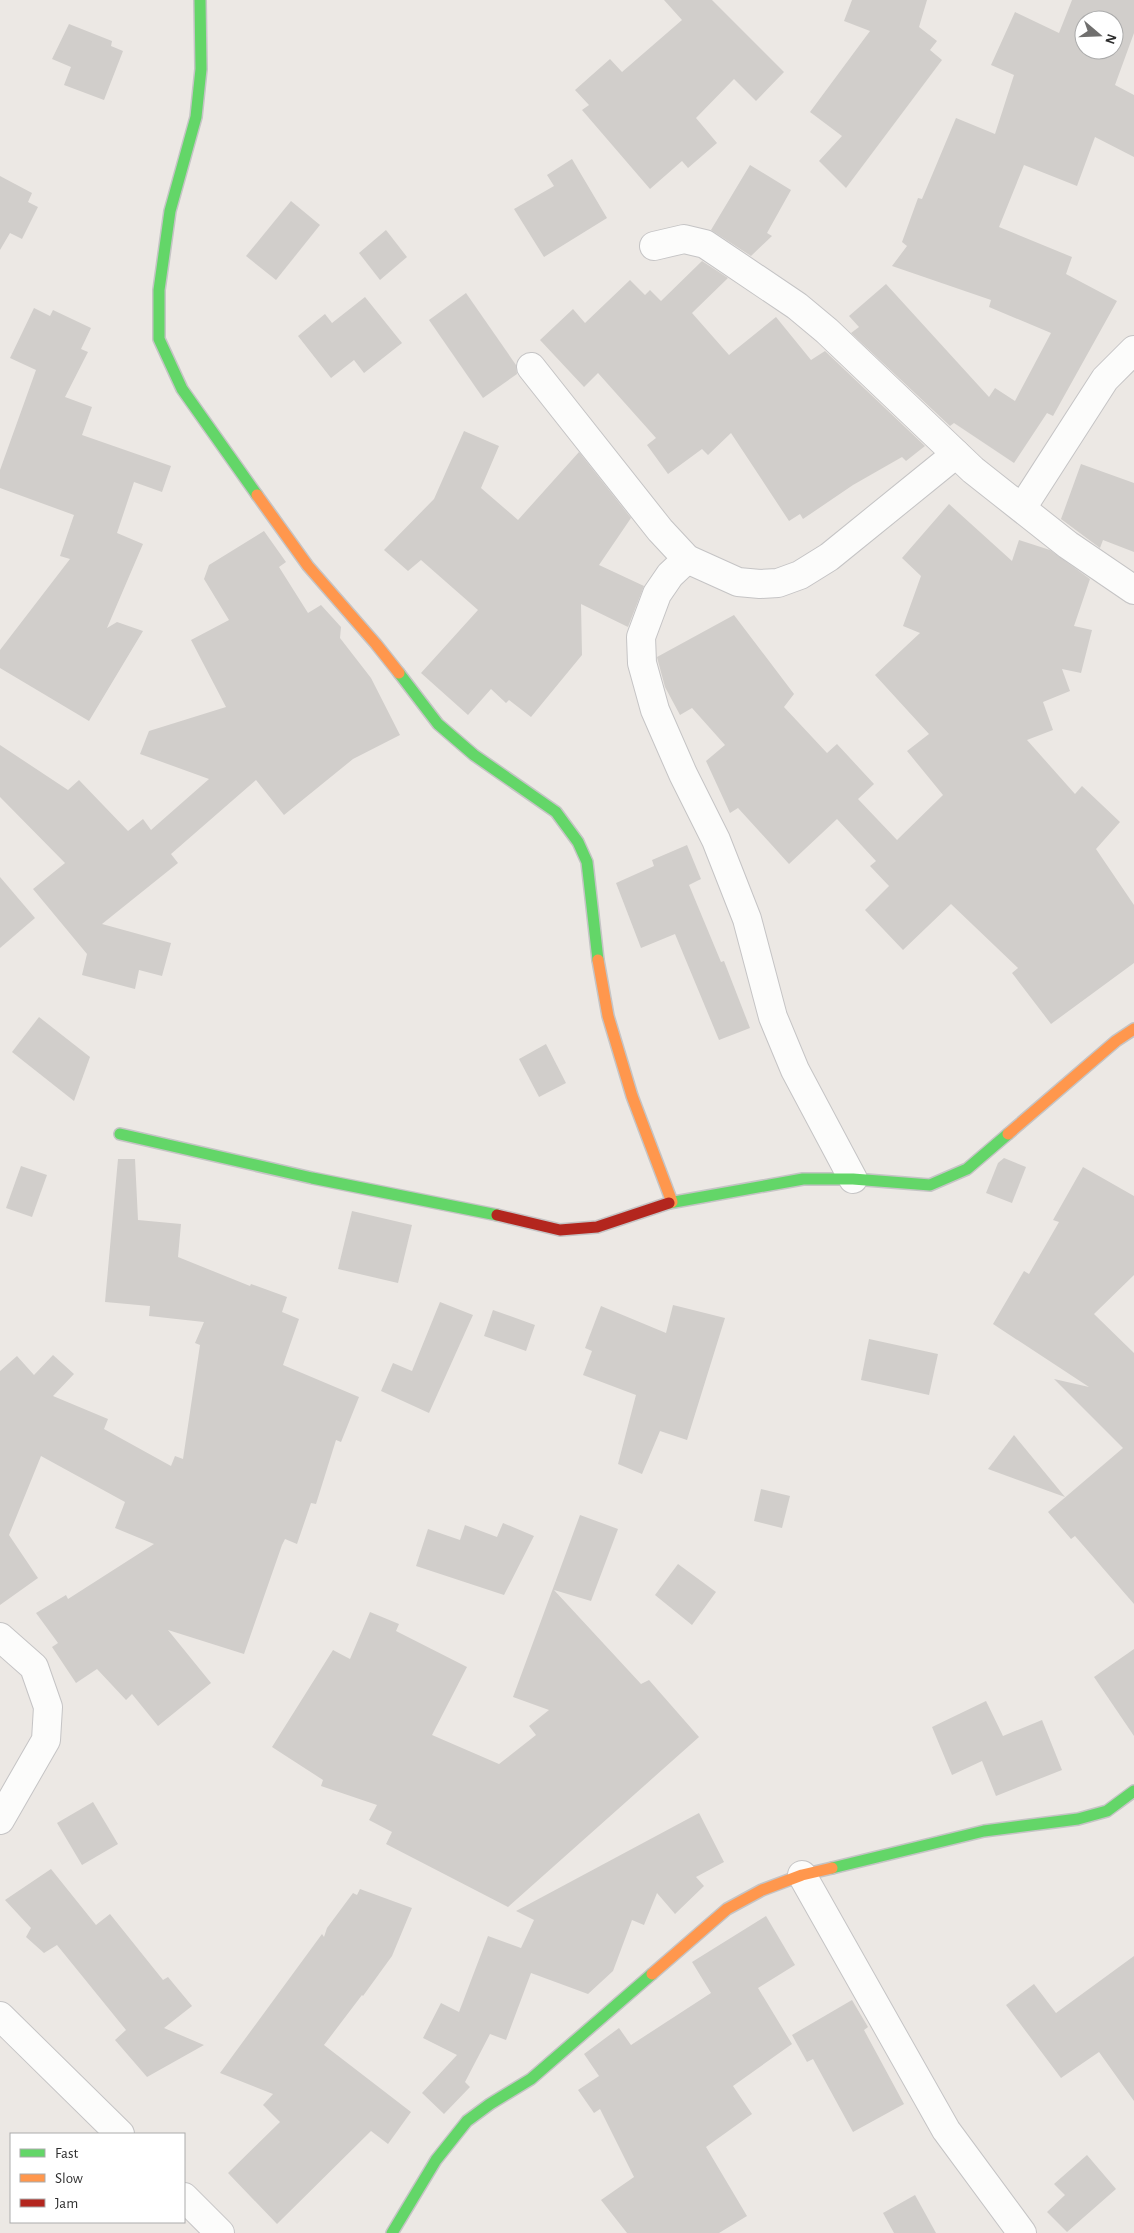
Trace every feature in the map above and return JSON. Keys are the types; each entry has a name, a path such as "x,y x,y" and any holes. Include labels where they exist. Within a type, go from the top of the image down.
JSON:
{"street":[{"path":"200,0 201,70 196,117 170,211 159,290 159,339 182,389 308,566 376,644 438,724 474,756 556,812 578,842 586,862 592,898 594,937 608,1016 632,1096 672,1202"},
{"path":"654,246 684,239 705,244 797,306 827,331 973,470 1068,545 1134,590"},
{"path":"1022,508 1105,379 1134,350"},
{"path":"531,367 660,530 687,559 738,582 778,583 800,575 829,556 956,454"},
{"path":"687,559 670,575 658,594 641,637 642,663 655,710 683,774 716,840 747,920 773,1017 795,1070 853,1179"},
{"path":"120,1134 312,1178 475,1209 560,1230 597,1227 672,1202 803,1179 853,1179 930,1184 967,1169 1116,1041 1134,1029"},
{"path":"0,1637 34,1667 48,1707 46,1740 0,1820"},
{"path":"392,2233 436,2159 466,2122 494,2100 531,2079 727,1909 762,1890 802,1875 984,1831 1078,1819 1107,1811 1134,1791"},
{"path":"802,1875 946,2130 1022,2233"},
{"path":"0,2016 119,2133"},
{"path":"185,2198 220,2233"}],"building":[{"path":"664,0 712,0 784,72 756,101 734,79 696,118 717,143 688,168 682,161 650,189 582,110 589,105 575,90 610,59 622,72 682,20"},
{"path":"852,0 927,0 919,27 937,41 930,50 942,60 846,188 819,161 842,136 810,112 870,31 844,21"},
{"path":"1072,0 1134,0 1134,33 1115,85 1134,95 1134,157 1095,137 1077,186 1024,165 999,227 1072,257 1066,274 1117,301 1053,416 1047,413 1014,463 954,423 950,426 851,333 859,327 849,316 886,284 989,397 995,388 1015,401 1051,333 989,307 991,300 892,266 907,246 902,242 918,198 922,199 956,118 995,134 1014,75 991,65 1015,12 1059,33"},
{"path":"69,24 112,41 111,46 123,51 104,100 64,85 71,67 52,59"},
{"path":"572,159 607,218 544,257 514,209 554,186 547,175"},
{"path":"750,165 791,190 767,233 772,236 751,256 711,230"},
{"path":"0,176 32,193 28,202 38,207 22,239 10,233 0,250"},
{"path":"291,201 320,225 276,280 246,256"},
{"path":"386,230 407,257 380,280 359,253"},
{"path":"702,261 728,278 692,313 729,355 776,317 811,360 825,351 925,446 906,461 902,457 853,485 803,519 800,514 789,521 731,433 708,455 702,449 668,474 647,445 656,438 598,373 584,387 540,340 573,309 585,323 630,280 645,295 650,290 661,301"},
{"path":"466,293 516,365 517,374 483,398 429,320"},
{"path":"365,297 402,343 364,373 354,360 331,378 298,336 325,314 332,323"},
{"path":"34,308 50,316 53,310 91,328 81,349 88,352 65,397 92,407 82,435 171,466 162,492 134,482 117,533 143,544 107,628 117,622 143,631 89,721 0,668 0,650 70,559 60,556 74,515 0,488 0,470 36,370 10,358"},
{"path":"464,431 499,446 481,488 518,520 579,452 631,518 599,565 644,586 628,627 581,604 582,655 531,717 509,700 506,703 491,689 468,715 421,673 478,610 421,560 408,571 384,550 434,499"},
{"path":"1081,464 1134,483 1134,552 1103,540 1100,548 1061,519"},
{"path":"949,504 1012,561 1019,540 1050,550 1090,579 1074,626 1092,630 1081,673 1062,669 1070,691 1043,702 1053,730 1027,740 1075,794 1082,786 1120,822 1096,849 1134,905 1134,963 1051,1024 1012,973 1018,968 951,904 903,950 865,910 889,886 870,866 876,861 837,819 789,864 738,808 730,813 706,761 725,745 692,708 680,715 665,687 657,657 734,615 794,694 784,707 827,753 837,744 874,784 858,799 897,840 943,795 907,751 929,734 875,675 920,633 903,626 921,576 902,558"},
{"path":"264,531 286,562 279,567 308,613 321,605 341,627 340,638 371,678 400,735 353,759 284,815 256,780 171,854 178,863 102,924 171,943 162,976 139,970 135,989 82,975 87,954 33,889 65,863 0,797 0,745 68,790 79,780 128,831 143,819 151,830 209,779 140,754 149,731 226,707 191,640 229,620 204,579 209,565"},
{"path":"687,845 701,879 689,885 721,962 724,961 750,1028 719,1040 675,934 641,948 616,883 654,866 652,860"},
{"path":"0,877 35,918 0,948"},
{"path":"39,1017 90,1057 74,1101 12,1052"},
{"path":"546,1044 566,1083 539,1097 519,1059"},
{"path":"1004,1158 1026,1167 1012,1203 986,1193 998,1163"},
{"path":"118,1159 135,1159 138,1220 181,1224 178,1257 250,1286 251,1284 287,1297 282,1312 299,1319 283,1365 359,1397 341,1442 336,1440 316,1504 311,1503 297,1544 285,1539 282,1545 244,1654 168,1630 211,1683 158,1726 132,1694 126,1700 97,1669 76,1683 52,1647 58,1643 36,1613 66,1595 68,1599 154,1544 115,1528 125,1502 41,1456 9,1535 38,1578 0,1605 0,1371 17,1356 34,1375 53,1355 74,1374 53,1396 108,1419 104,1429 171,1466 175,1456 183,1459 200,1345 195,1343 204,1322 149,1316 150,1306 105,1302"},
{"path":"21,1166 47,1175 32,1217 6,1208"},
{"path":"1083,1167 1134,1196 1134,1275 1094,1314 1134,1353 1134,1604 1075,1536 1071,1539 1048,1512 1123,1448 1054,1379 1089,1387 993,1324 1024,1271 1029,1274 1059,1222 1053,1220"},
{"path":"352,1211 412,1225 398,1283 338,1269"},
{"path":"440,1302 473,1315 429,1413 381,1391 393,1363 412,1371"},
{"path":"673,1305 725,1318 687,1440 660,1431 642,1474 618,1464 636,1395 583,1375 592,1351 585,1348 601,1306 666,1333"},
{"path":"493,1310 535,1325 526,1351 484,1336"},
{"path":"869,1339 938,1354 929,1395 861,1380"},
{"path":"1014,1435 1065,1497 988,1469"},
{"path":"761,1489 790,1496 782,1528 754,1521"},
{"path":"580,1515 618,1529 591,1601 554,1590 641,1684 649,1680 699,1737 508,1907 386,1844 392,1832 369,1820 377,1805 321,1786 323,1780 272,1747 333,1650 350,1659 370,1612 399,1624 396,1631 467,1667 432,1735 499,1764 536,1735 529,1726 549,1710 513,1697"},
{"path":"503,1523 534,1536 504,1595 416,1566 428,1529 460,1540 465,1525 497,1537"},
{"path":"678,1564 716,1592 692,1625 655,1595"},
{"path":"1134,1649 1134,1736 1094,1677"},
{"path":"986,1701 1003,1736 1042,1720 1062,1770 996,1796 982,1761 952,1775 932,1727"},
{"path":"93,1802 118,1844 82,1865 57,1823"},
{"path":"699,1813 724,1862 696,1877 704,1886 675,1914 657,1893 644,1925 632,1920 613,1971 588,1994 531,1973 506,2040 490,2034 465,2082 470,2087 444,2114 422,2093 457,2055 423,2038 441,2003 459,2012 488,1936 521,1948 534,1920 516,1911"},
{"path":"51,1869 96,1925 110,1914 163,1980 168,1977 192,2006 164,2028 204,2045 147,2077 115,2040 126,2030 57,1945 44,1953 26,1937 31,1928 5,1900"},
{"path":"360,1889 412,1908 392,1956 324,2045 411,2112 388,2144 371,2131 277,2224 228,2173 280,2122 263,2105 273,2094 220,2073 322,1934 324,1937 327,1928 353,1893 357,1895"},
{"path":"766,1916 795,1965 758,1988 792,2044 733,2086 752,2114 706,2147 747,2216 719,2233 627,2233 601,2200 634,2177 600,2109 594,2113 578,2090 599,2076 584,2054 619,2028 631,2045 711,1993 692,1962"},
{"path":"1134,1956 1134,2101 1099,2052 1061,2078 1006,2005 1034,1984 1056,2013"},
{"path":"852,2000 868,2027 864,2030 904,2104 853,2132 813,2059 807,2062 792,2035"},
{"path":"1087,2155 1116,2189 1067,2232 1047,2212 1065,2195 1054,2184"},
{"path":"915,2195 936,2233 894,2233 883,2213"}],"traffic: fast":[{"path":"200,0 201,69 196,117 170,211 159,290 159,339 182,389 257,495"},
{"path":"399,673 438,724 474,755 556,812 578,842 587,862 598,960"},
{"path":"120,1134 312,1178 497,1215"},
{"path":"669,1203 803,1179 853,1179 930,1185 967,1169 1008,1134"},
{"path":"832,1868 984,1831 1078,1819 1107,1811 1134,1791"},
{"path":"392,2233 436,2160 467,2121 490,2104 531,2079 652,1974"}],"traffic: slow":[{"path":"257,495 308,566 399,673"},
{"path":"598,960 608,1016 632,1096 672,1202"},
{"path":"1008,1134 1116,1041 1134,1029"},
{"path":"652,1974 727,1909 762,1890 802,1875 832,1868"}],"traffic: jam":[{"path":"497,1215 560,1230 597,1227 669,1203"}]}
